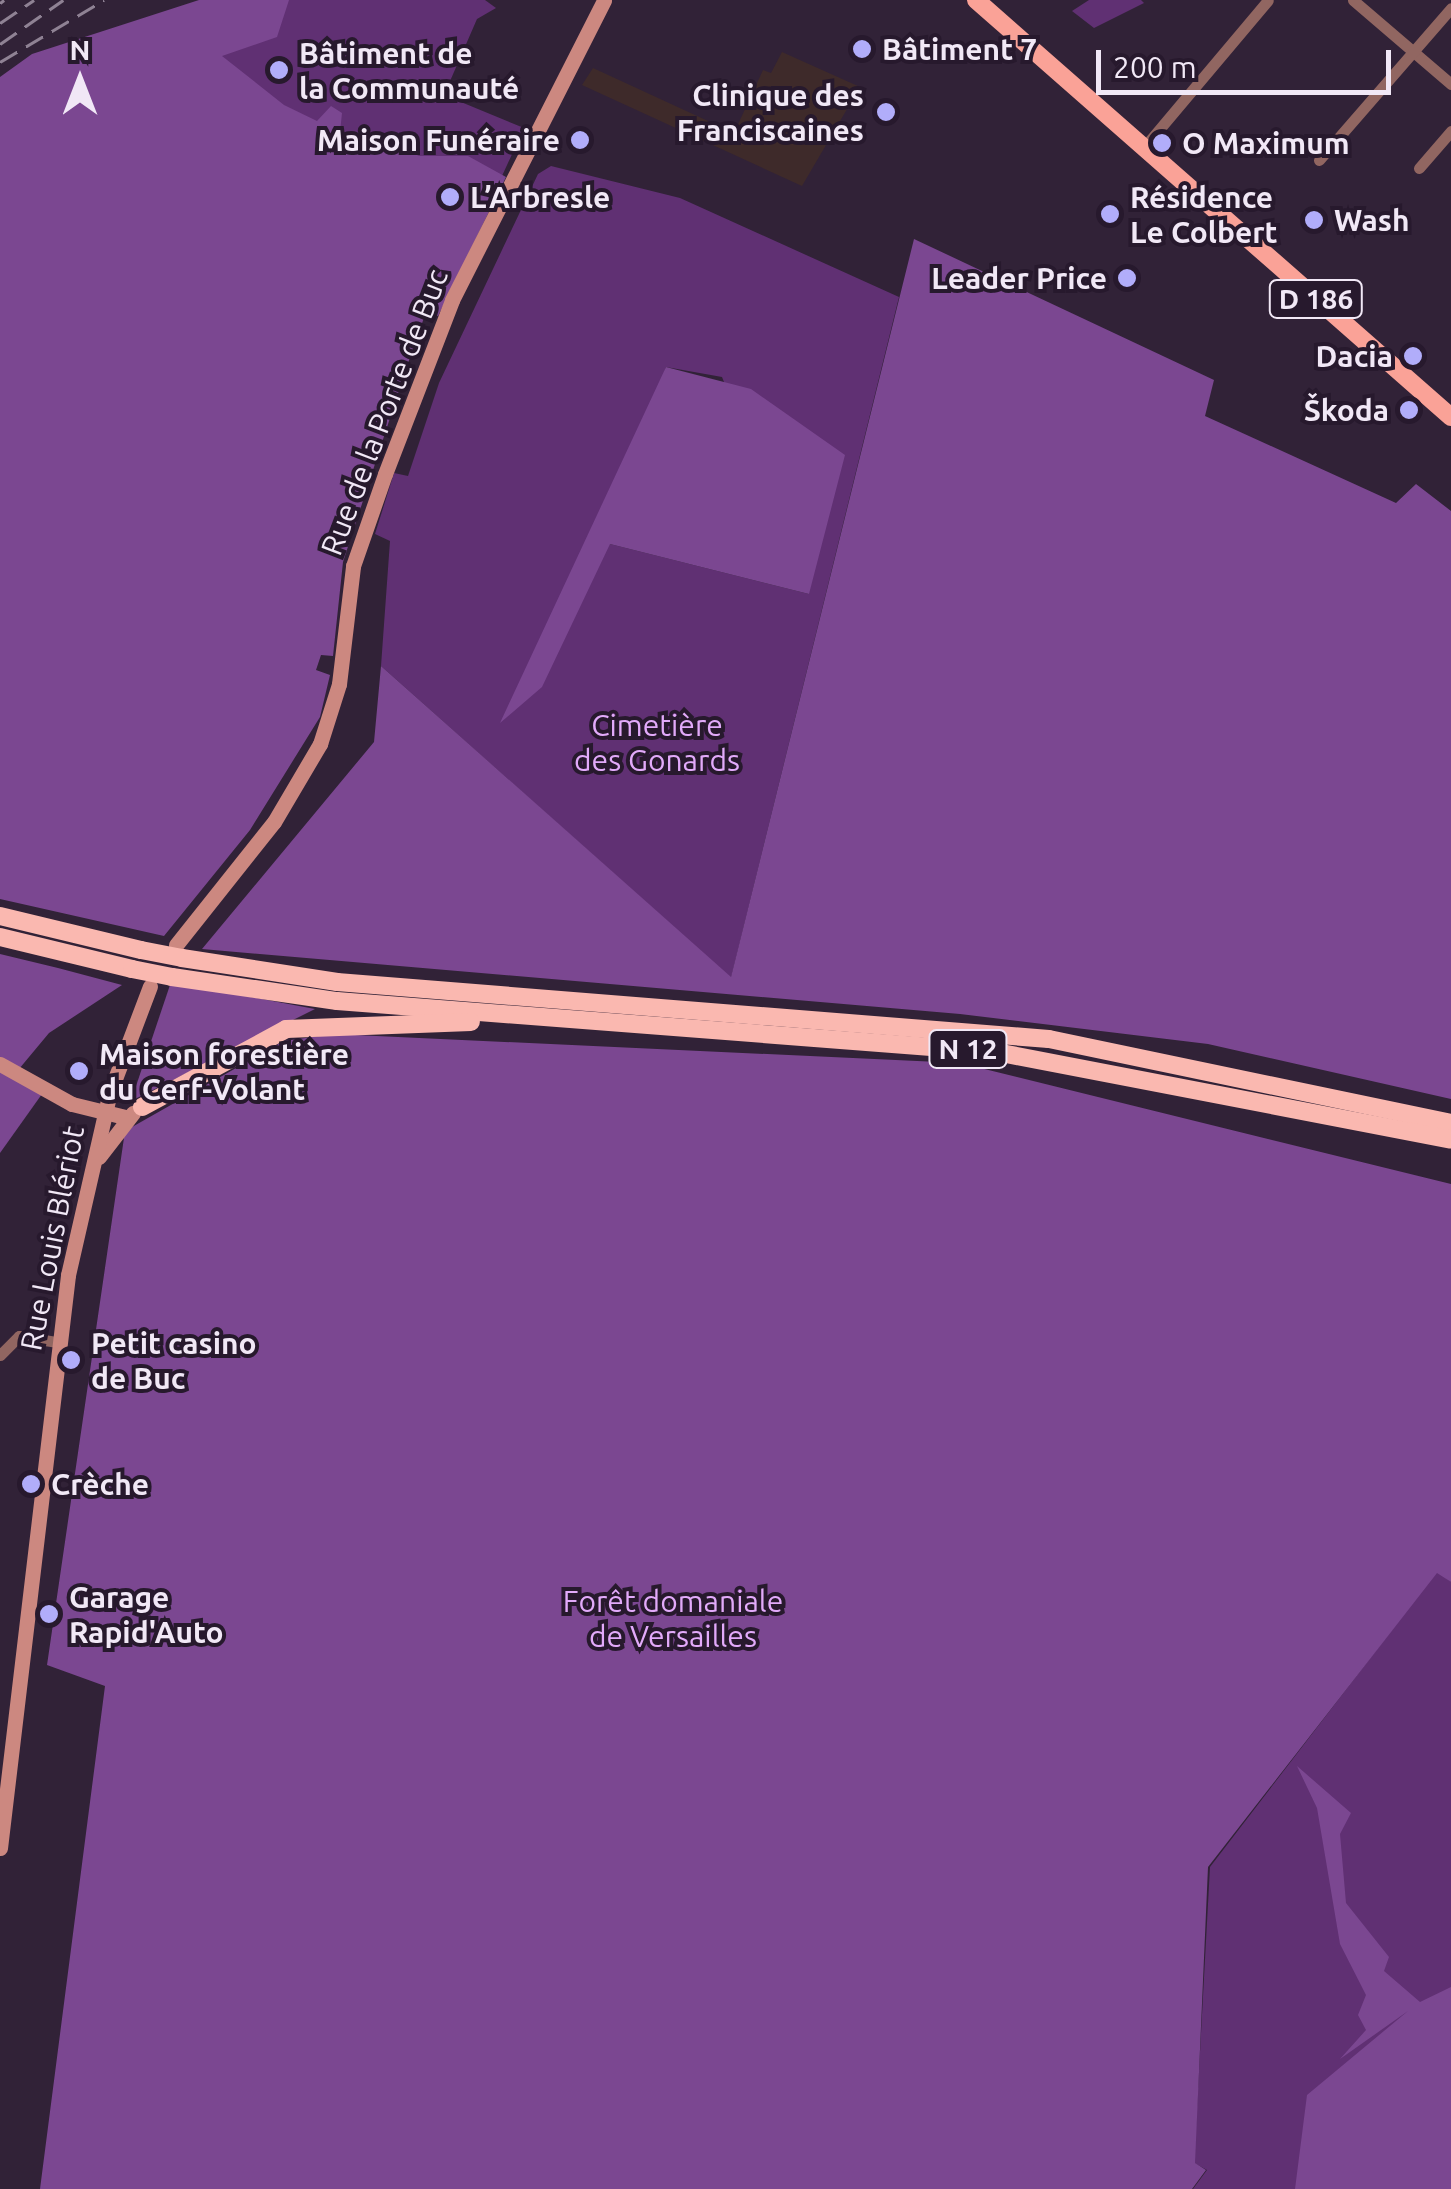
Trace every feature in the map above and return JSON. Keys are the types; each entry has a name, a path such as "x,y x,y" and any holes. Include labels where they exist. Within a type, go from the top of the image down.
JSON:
{"highway":[{"name":"N 12","path":"0,916 141,950 179,951 337,982 1031,1037 1451,1122"},
{"name":"N 12","path":"0,937 172,976 495,1014 996,1052 1451,1140"},
{"path":"134,1112 286,1029 495,1014"}],"main road":[{"name":"Rue de la Porte de Buc","path":"179,951 274,822 320,744 340,684 354,566 385,474 452,300 604,0"},
{"name":"D 186","path":"976,0 1451,417"},
{"name":"D 186","path":"1123,129 1146,145 1182,181"},
{"path":"104,1114 150,986"},
{"path":"0,1064 104,1114 134,1112"},
{"path":"96,1160 134,1112"},
{"name":"Rue Louis Blériot","path":"0,1848 54,1458 58,1342 104,1114"}],"street":[{"path":"1146,145 1268,0"},
{"path":"1354,0 1451,84"},
{"path":"1319,160 1451,8"},
{"path":"1419,168 1451,130"},
{"path":"0,1355 10,1340 58,1342"}],"shaded area":[{"path":"782,52 860,87 802,186 582,85 593,68 734,133 763,70 771,73"}],"green space":[{"path":"199,0 289,0 277,37 222,56 284,105 317,121 331,106 342,113 340,132 359,146 370,133 419,156 468,156 506,177 438,316 426,312 407,366 343,562 333,656 321,655 316,670 330,675 320,717 250,830 164,936 0,899 0,77 32,54"},
{"path":"234,0 485,0 496,8 477,19 444,95 524,128 438,316 105,88"},
{"path":"1089,0 1144,3 1094,28 1072,11"},
{"name":"Cimetière des Gonards","path":"551,166 680,198 899,297 731,978 381,666 390,541 375,534 394,473 408,476 439,383 538,174","holes":["666,367 722,377 809,594 610,544"]},
{"path":"914,239 1214,380 1205,416 1396,503 1416,484 1451,511 1451,1099 1208,1044 960,1014 202,949 374,742 381,666 731,977"},
{"path":"666,367 751,389 845,455 809,594 610,544 542,687 500,723"},
{"path":"0,954 122,985 49,1033 19,1069 0,1061"},
{"path":"171,982 315,1009 131,1101"},
{"name":"Forêt domaniale de Versailles","path":"334,1034 960,1063 1451,1184 1451,1582 1437,1573 1208,1867 1195,2163 1206,2170 1192,2189 40,2189 105,1686 47,1665 125,1131 284,1041"},
{"path":"0,1072 42,1094 0,1153"},
{"path":"1437,1571 1451,1582 1451,2189 1193,2189 1207,2170 1194,2163 1210,1867"},
{"path":"1297,1766 1351,1813 1340,1834 1346,1903 1389,1957 1384,1971 1420,2002 1451,1987 1451,2189 1295,2189 1307,2095 1408,2011 1340,2059 1366,2030 1358,2015 1366,1995 1340,1944 1317,1808"}],"railway":[{"path":"0,3 4,0"},
{"path":"0,23 34,0"},
{"path":"0,44 63,0"},
{"path":"0,62 104,0"}],"place":[{"name":"Bâtiment 7","path":"862,49"},
{"name":"Bâtiment de la Communauté","path":"279,70"},
{"name":"Clinique des Franciscaines","path":"886,112"},
{"name":"Maison Funéraire","path":"580,140"},
{"name":"O Maximum","path":"1162,143"},
{"name":"L’Arbresle","path":"450,197"},
{"name":"Résidence Le Colbert","path":"1110,214"},
{"name":"Wash","path":"1314,220"},
{"name":"Leader Price","path":"1127,278"},
{"name":"Dacia","path":"1413,356"},
{"name":"Škoda","path":"1409,410"},
{"name":"Maison forestière du Cerf-Volant","path":"79,1071"},
{"name":"Petit casino de Buc","path":"71,1360"},
{"name":"Crèche","path":"31,1484"},
{"name":"Garage Rapid'Auto","path":"49,1614"}]}
